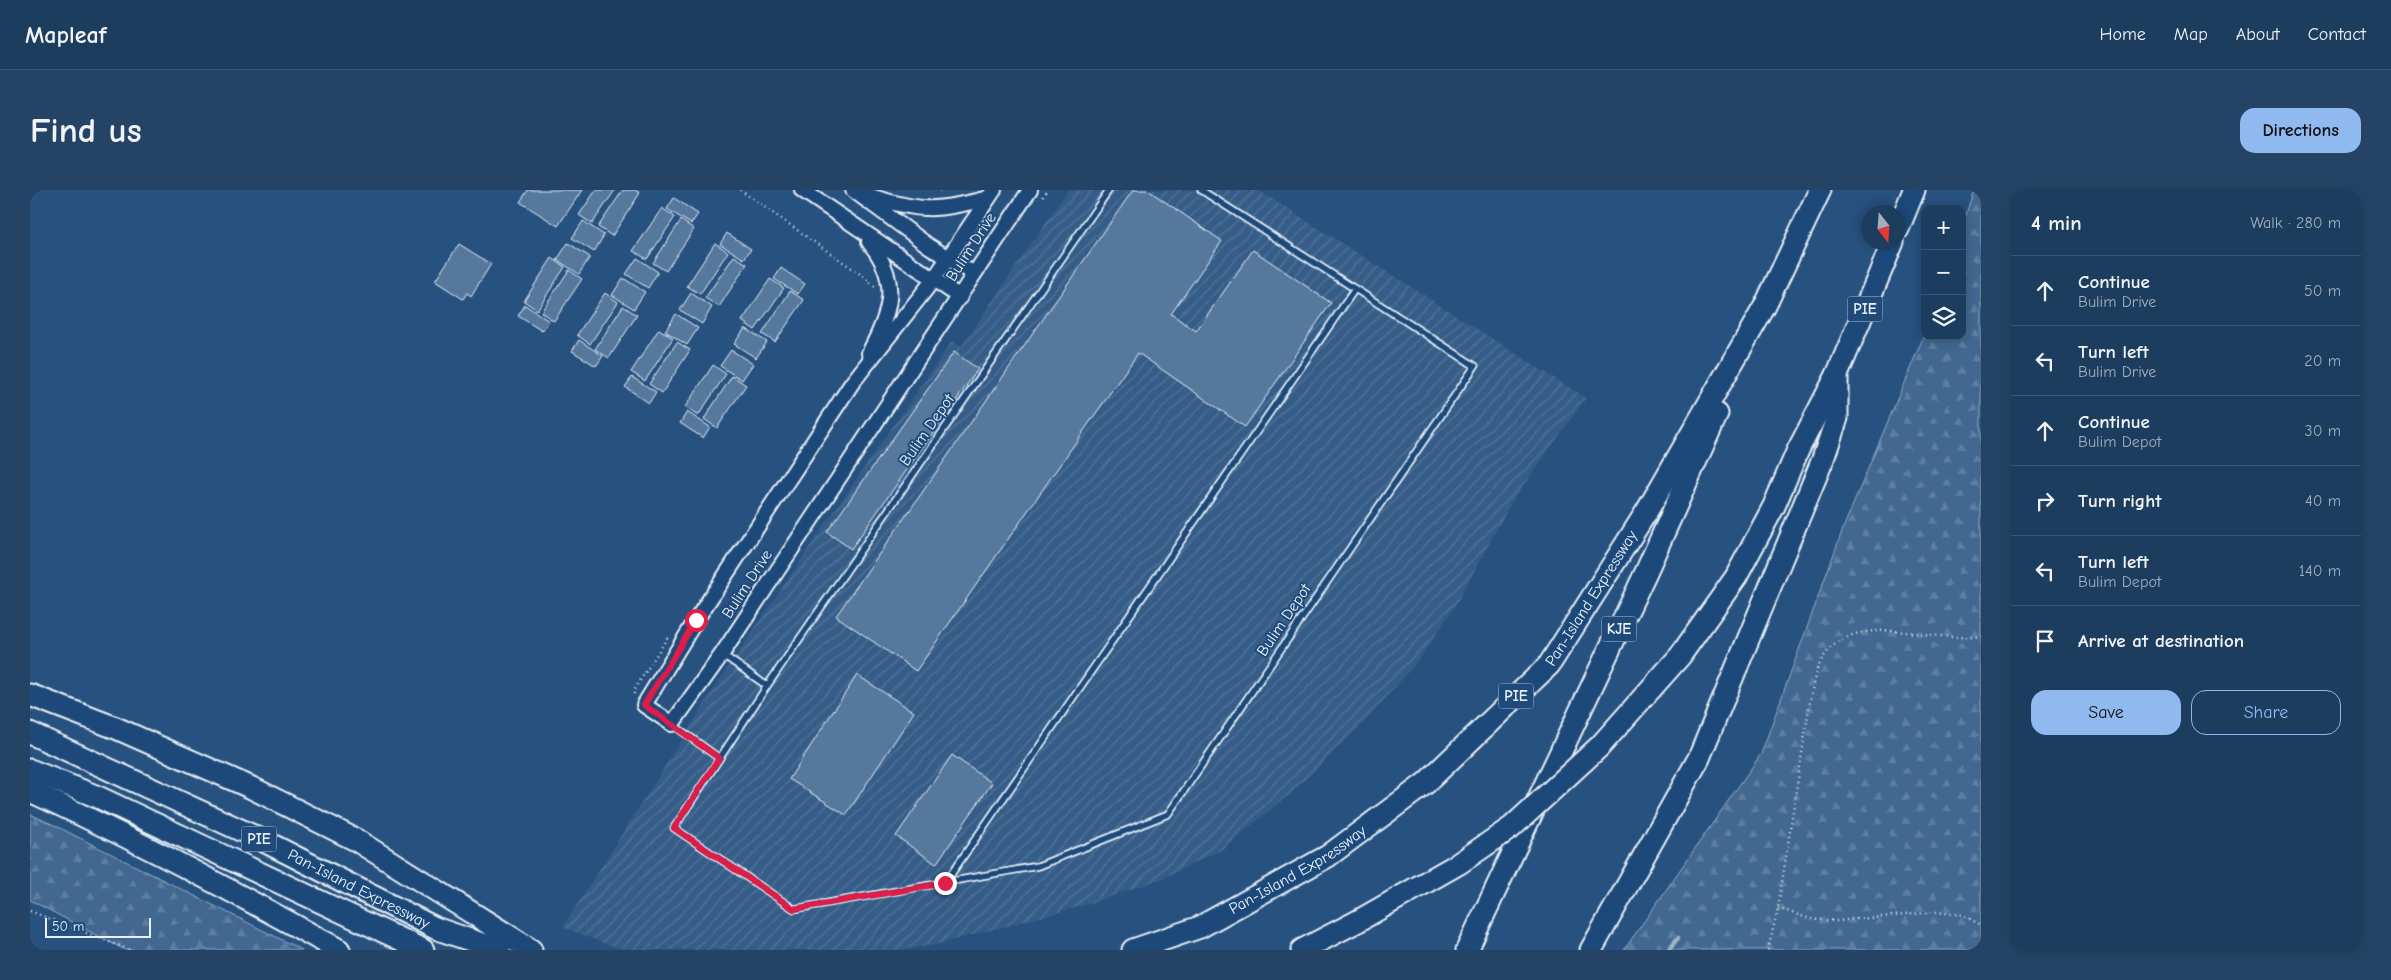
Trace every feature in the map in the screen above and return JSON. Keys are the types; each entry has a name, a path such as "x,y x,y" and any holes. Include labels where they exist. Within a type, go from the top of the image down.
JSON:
{"highway":[{"name":"Pan-Island Expressway","path":"1133,950 1200,927 1328,856 1426,783 1549,665 1647,510 1765,306 1820,190"},
{"path":"1906,210 1914,190"},
{"name":"PIE","path":"1302,950 1358,921 1458,864 1512,827 1600,746 1680,656 1736,577 1774,506 1798,450 1837,375 1890,250"},
{"name":"KJE","path":"1467,950 1646,572 1765,306"},
{"path":"1591,950 1699,758 1823,459 1837,418 1837,375"},
{"path":"30,695 116,728 252,788 356,840 531,950"},
{"name":"Pan-Island Expressway","path":"30,733 264,841 435,928 499,950"},
{"name":"Pan-Island Expressway","path":"30,770 106,801 423,950"},
{"path":"30,791 102,824 261,906 338,950"}],"street":[{"path":"802,190 960,297"},
{"name":"Bulim Drive","path":"991,194 934,279 852,383 696,620 644,705 672,724 722,654 1030,190"},
{"path":"854,191 948,258 974,274"},
{"path":"854,191 898,205 931,210 953,207 991,194"},
{"path":"852,383 889,312 888,273 881,256 861,231"}],"lane":[{"name":"Bulim Depot","path":"1110,190 767,686 674,828 794,909 1038,866 1168,814 1475,366 1201,190"},
{"path":"945,883 1355,289"},
{"path":"722,654 767,686"},
{"path":"672,724 719,758"}],"path":[{"path":"1768,950 1778,908 1810,695 1819,665 1832,646 1853,634 1874,629 1966,638 1981,636"},
{"path":"1778,908 1810,919 1838,921 1936,912 1963,915 1981,925"},
{"path":"30,911 130,950"}],"shaded area":[{"path":"1068,190 1258,190 1586,398 1511,503 1457,603 1420,658 1364,723 1290,794 1221,850 1161,879 1086,905 931,946 897,950 629,950 608,945 563,927 719,681 817,536 952,341 961,347"}],"green space":[{"path":"1974,190 1981,190 1981,950 1624,950 1761,754 1844,526 1922,340 1966,340 1966,214"},
{"path":"30,814 302,950 125,950 30,900"}],"building":[{"path":"528,190 582,190 558,226 520,202"},
{"path":"596,190 615,190 592,224 579,215"},
{"path":"623,190 635,190 640,193 612,236 598,227"},
{"path":"1133,190 1148,190 1222,241 1171,314 1196,331 1253,250 1331,303 1245,427 1138,353 916,671 836,616"},
{"path":"674,198 698,214 691,224 667,209"},
{"path":"662,208 675,217 647,259 633,251"},
{"path":"681,220 694,229 666,271 653,263"},
{"path":"583,221 604,235 594,252 572,238"},
{"path":"727,233 751,249 744,259 720,244"},
{"path":"568,243 590,257 579,274 557,260"},
{"path":"715,243 728,252 700,294 687,286"},
{"path":"459,244 491,264 471,296 467,293 463,299 435,281"},
{"path":"734,256 747,264 719,307 705,298"},
{"path":"552,258 565,267 537,310 524,301"},
{"path":"637,258 658,272 648,288 626,274"},
{"path":"781,268 805,284 798,294 774,279"},
{"path":"569,270 582,279 554,321 541,312"},
{"path":"623,278 645,292 634,309 612,295"},
{"path":"770,279 784,288 755,330 742,321"},
{"path":"790,291 804,300 775,342 762,334"},
{"path":"605,293 618,302 590,344 577,335"},
{"path":"691,293 712,307 702,324 680,310"},
{"path":"525,305 549,321 542,331 518,316"},
{"path":"623,306 637,315 609,358 595,349"},
{"path":"676,314 698,328 687,345 665,331"},
{"path":"745,328 767,342 756,358 734,344"},
{"path":"659,329 673,338 645,381 631,372"},
{"path":"579,340 603,356 596,366 572,351"},
{"path":"677,342 690,350 662,393 649,384"},
{"path":"731,350 753,364 742,380 720,366"},
{"path":"954,352 978,369 851,549 827,532"},
{"path":"713,365 726,374 698,416 685,407"},
{"path":"732,376 746,385 717,428 704,419"},
{"path":"632,377 656,392 649,403 625,387"},
{"path":"687,412 710,427 703,438 680,423"},
{"path":"857,675 914,712 846,815 789,779"},
{"path":"952,755 992,783 936,864 896,836"}],"waterway":[{"path":"1668,950 1678,938"}],"route":[{"path":"696,620 644,705 719,758 674,828 794,909 945,883"}]}
